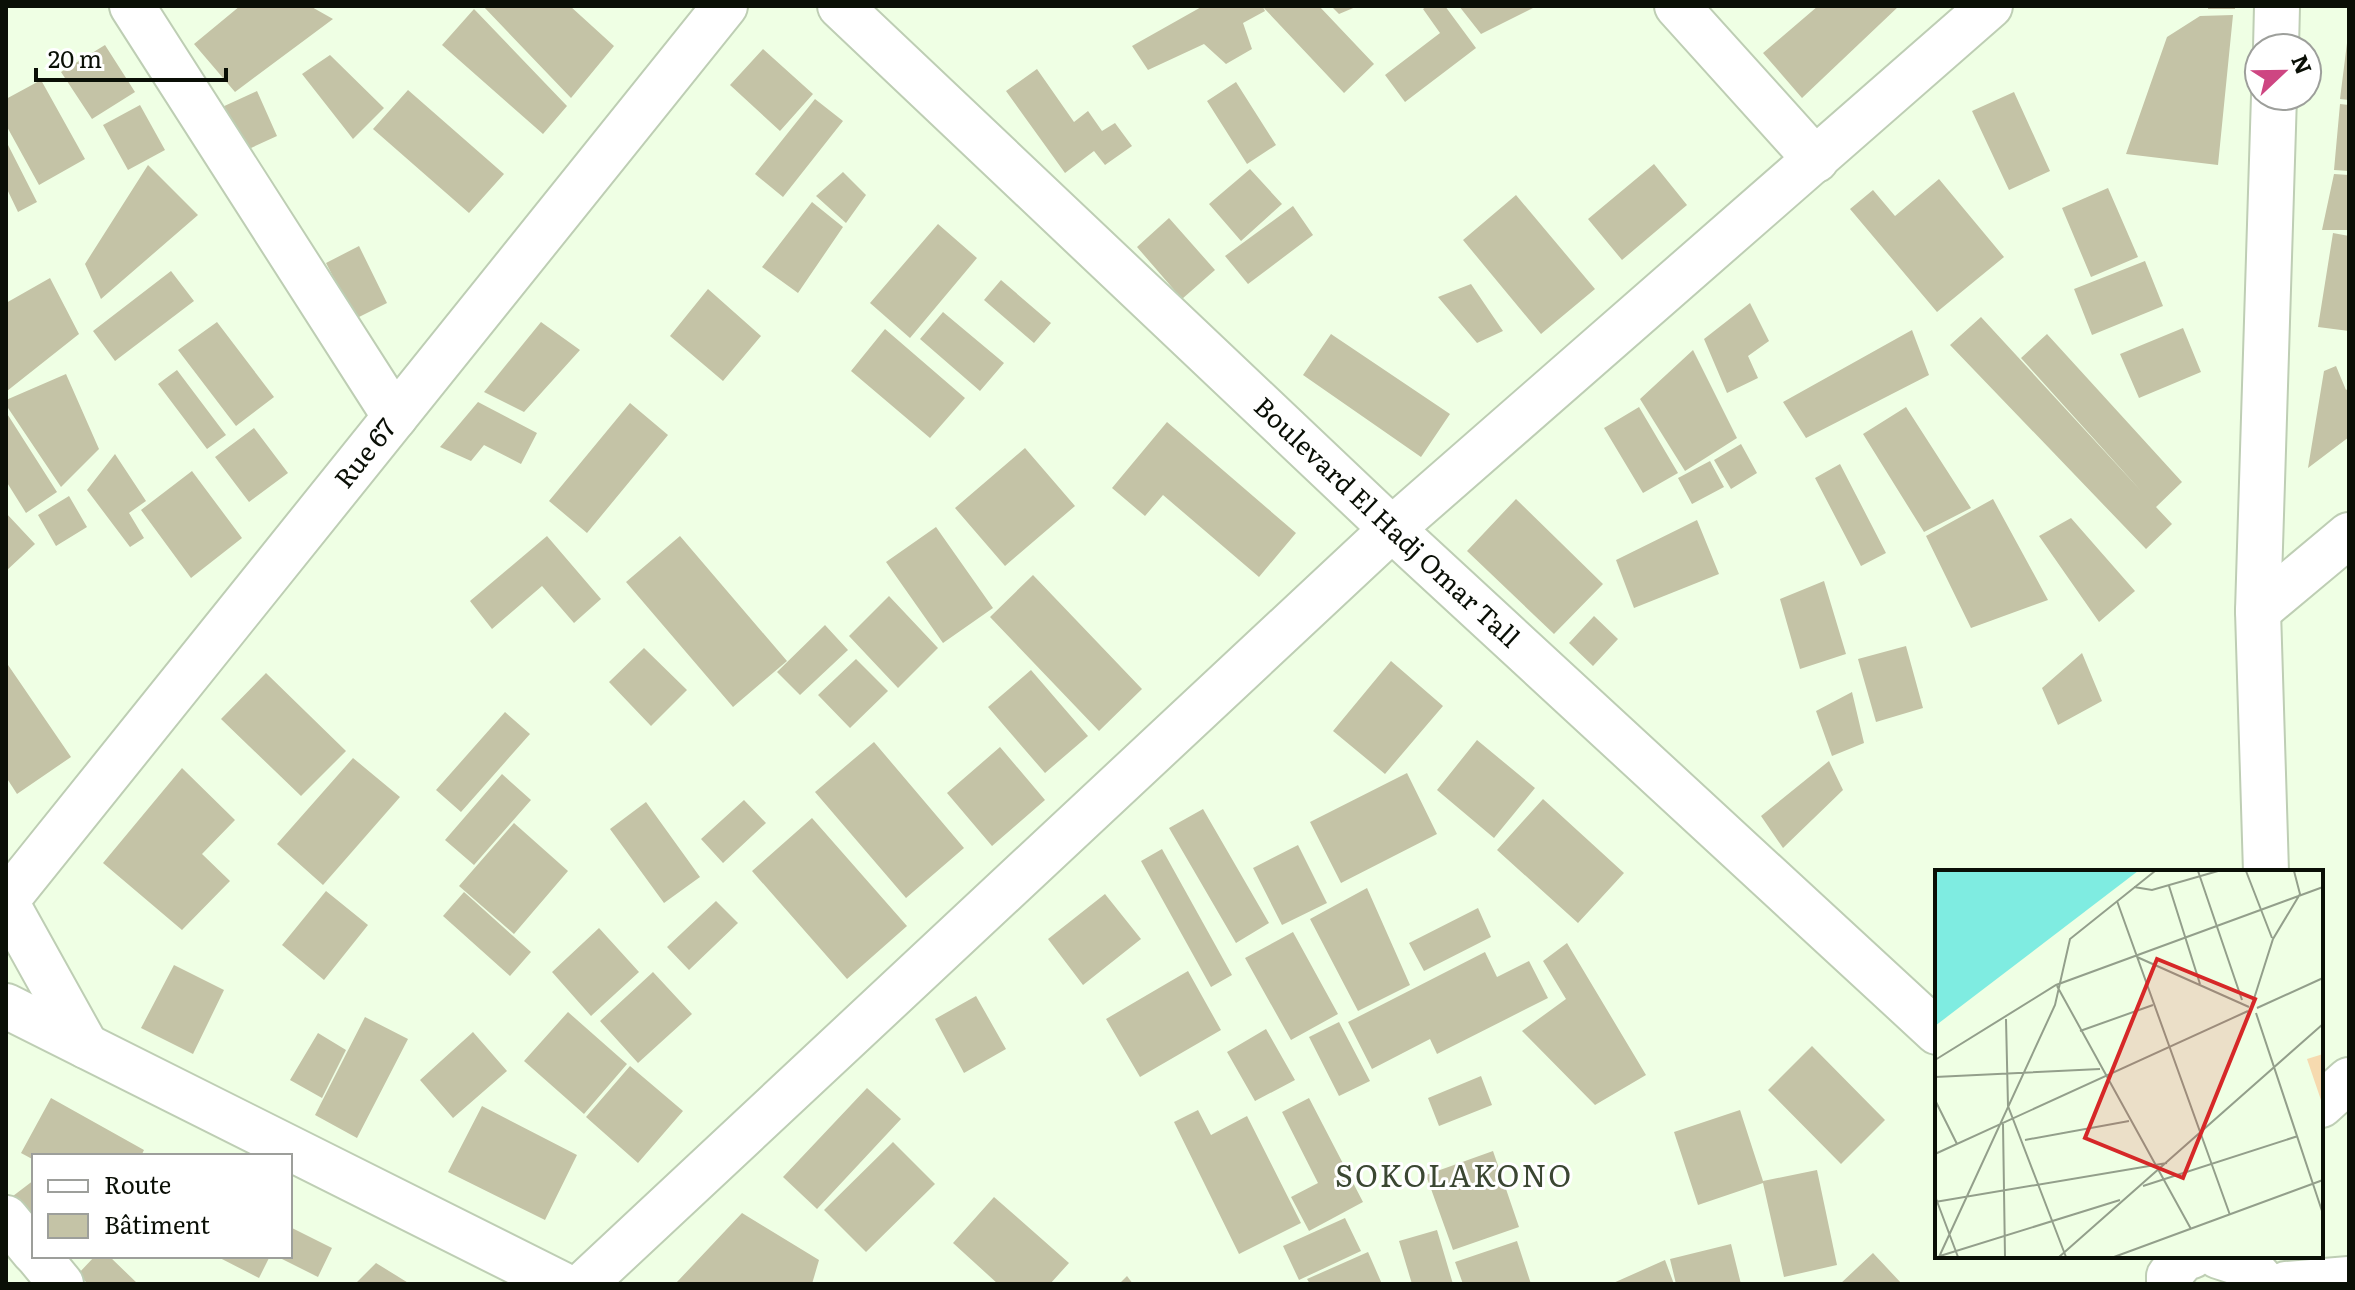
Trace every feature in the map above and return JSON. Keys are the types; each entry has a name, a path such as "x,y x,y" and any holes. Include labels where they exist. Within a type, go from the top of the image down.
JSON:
{"street":[{"path":"132,6 395,417"},
{"name":"Rue 67","path":"6,902 725,6"},
{"name":"Boulevard El Hadj Omar Tall","path":"840,6 1392,529 1935,1030"},
{"path":"1677,6 1816,160"},
{"path":"584,1284 1392,529 1990,6"},
{"path":"2276,32 2277,6"},
{"path":"2266,870 2258,611 2274,112"},
{"path":"2258,611 2349,535"},
{"path":"6,902 86,1046"},
{"path":"6,1006 561,1284"},
{"path":"2323,1103 2349,1080"},
{"path":"6,1218 32,1249"},
{"path":"39,1258 61,1284"},
{"path":"2200,1261 2249,1266 2265,1284"},
{"path":"2286,1284 2349,1279"}],"building":[{"path":"240,6 310,6 333,19 235,92 194,44"},
{"path":"483,6 570,6 614,46 571,98"},
{"path":"1203,6 1319,6 1374,64 1344,93 1263,7 1265,11 1243,23 1252,49 1226,64 1204,44 1148,70 1132,46"},
{"path":"1331,6 1358,6 1339,14"},
{"path":"1427,6 1445,6 1476,48 1405,102 1385,75 1440,33 1423,9"},
{"path":"1459,6 1537,6 1481,34"},
{"path":"1818,6 1899,6 1802,98 1763,53"},
{"path":"2208,6 2235,6 2235,9 2208,9"},
{"path":"474,9 567,106 543,134 442,45"},
{"path":"2233,15 2218,165 2126,154 2167,37 2200,16"},
{"path":"2349,43 2349,100 2340,99"},
{"path":"105,45 135,92 92,119 61,72"},
{"path":"763,49 813,94 780,131 730,85"},
{"path":"330,55 384,108 353,139 302,74"},
{"path":"1037,69 1074,122 1088,111 1102,131 1115,123 1132,146 1105,165 1094,151 1065,173 1006,91"},
{"path":"41,80 85,159 39,185 6,125 6,99"},
{"path":"1236,82 1276,145 1247,164 1207,101"},
{"path":"408,90 504,174 469,213 373,129"},
{"path":"257,91 277,136 240,153 220,108"},
{"path":"2014,92 2050,171 2009,190 1972,111"},
{"path":"815,99 843,121 783,197 755,174"},
{"path":"2340,104 2349,105 2349,171 2334,170"},
{"path":"140,105 165,150 128,170 103,125"},
{"path":"6,141 37,202 18,212 6,187"},
{"path":"1654,164 1687,205 1622,260 1588,219"},
{"path":"148,165 198,215 101,299 85,264"},
{"path":"1250,169 1282,204 1241,241 1209,204"},
{"path":"843,172 866,195 846,223 816,196"},
{"path":"2334,174 2349,175 2349,230 2322,230"},
{"path":"1939,179 2004,257 1937,312 1850,209 1873,190 1895,216"},
{"path":"2108,188 2138,257 2091,277 2062,208"},
{"path":"1516,195 1595,289 1541,334 1463,240"},
{"path":"812,202 843,227 798,293 762,267"},
{"path":"1293,206 1313,235 1248,284 1225,256"},
{"path":"1169,218 1215,270 1182,299 1137,247"},
{"path":"938,224 977,258 910,338 870,303"},
{"path":"2333,233 2349,236 2349,331 2318,327"},
{"path":"359,246 387,303 355,319 326,263"},
{"path":"2145,261 2163,306 2092,335 2074,289"},
{"path":"171,271 194,301 115,361 93,331"},
{"path":"50,278 79,334 7,391 6,303"},
{"path":"1001,280 1051,323 1034,343 984,300"},
{"path":"1471,284 1503,331 1477,343 1438,297"},
{"path":"708,289 761,336 723,381 670,336"},
{"path":"1750,303 1769,341 1748,356 1758,378 1727,393 1704,339"},
{"path":"943,312 1004,363 980,391 920,339"},
{"path":"1981,317 2142,492 2021,358 2047,334 2182,482 2156,507 2172,524 2146,549 1950,345"},
{"path":"217,322 274,397 236,426 178,350"},
{"path":"541,322 580,350 524,412 484,392"},
{"path":"2183,328 2201,372 2139,398 2120,354"},
{"path":"885,329 965,398 930,438 851,371"},
{"path":"1912,330 1929,375 1806,438 1783,402"},
{"path":"1331,334 1450,414 1421,457 1303,375"},
{"path":"1693,350 1737,438 1685,471 1640,399"},
{"path":"2336,366 2346,390 2349,388 2349,437 2308,468 2324,371"},
{"path":"177,370 226,435 207,449 158,384"},
{"path":"66,374 99,449 61,487 6,405 6,400"},
{"path":"478,402 537,433 521,464 484,445 471,461 440,447"},
{"path":"630,403 668,435 587,533 549,501"},
{"path":"1639,407 1678,473 1643,493 1604,428"},
{"path":"1906,407 1971,508 1924,532 1863,434"},
{"path":"6,412 57,492 26,513 6,481"},
{"path":"1167,422 1296,533 1259,577 1163,495 1145,516 1112,488"},
{"path":"254,428 288,473 249,502 215,457"},
{"path":"1741,444 1757,473 1731,489 1714,460"},
{"path":"1025,448 1075,506 1005,566 955,508"},
{"path":"115,454 146,501 129,513 144,538 130,547 87,490"},
{"path":"1710,461 1724,487 1692,504 1678,478"},
{"path":"1840,464 1886,553 1861,566 1815,478"},
{"path":"192,471 242,538 191,578 141,510"},
{"path":"69,496 87,527 56,546 38,515"},
{"path":"1516,499 1603,584 1554,634 1467,551"},
{"path":"1993,499 2048,600 1971,628 1926,536"},
{"path":"6,513 35,544 6,571"},
{"path":"2071,518 2135,591 2099,622 2039,536"},
{"path":"1697,520 1719,574 1634,608 1616,560"},
{"path":"936,527 993,608 943,643 886,562"},
{"path":"547,536 601,599 574,623 542,586 492,629 470,601"},
{"path":"680,536 787,661 733,707 626,582"},
{"path":"1033,575 1142,689 1099,731 990,617"},
{"path":"1824,581 1846,654 1800,669 1780,599"},
{"path":"889,596 938,648 898,688 849,636"},
{"path":"1594,616 1618,639 1593,666 1569,643"},
{"path":"825,625 848,650 800,695 777,672"},
{"path":"1906,646 1923,708 1876,722 1858,659"},
{"path":"644,648 687,690 651,726 609,682"},
{"path":"2082,653 2102,701 2058,725 2042,688"},
{"path":"856,659 888,691 850,728 818,695"},
{"path":"1391,661 1443,706 1385,774 1333,731"},
{"path":"6,662 71,757 17,794 6,777"},
{"path":"1031,670 1088,736 1045,773 988,707"},
{"path":"266,673 346,751 301,796 221,719"},
{"path":"1852,692 1864,743 1832,756 1816,711"},
{"path":"505,712 530,734 461,812 436,790"},
{"path":"1477,740 1535,788 1494,838 1437,790"},
{"path":"874,742 964,848 906,898 815,792"},
{"path":"1000,747 1045,800 992,846 947,793"},
{"path":"353,758 400,797 323,885 277,844"},
{"path":"1829,761 1843,790 1783,848 1761,816"},
{"path":"182,768 235,820 202,854 230,881 182,930 103,863"},
{"path":"1407,773 1437,834 1341,883 1310,822"},
{"path":"502,774 531,800 474,865 445,840"},
{"path":"1543,799 1624,873 1578,923 1497,850"},
{"path":"744,800 766,823 723,863 701,839"},
{"path":"646,802 700,877 664,903 610,829"},
{"path":"1203,809 1269,923 1236,943 1169,828"},
{"path":"812,818 907,926 847,979 752,871"},
{"path":"514,823 568,871 514,934 459,886"},
{"path":"1298,845 1327,903 1282,925 1253,868"},
{"path":"1162,849 1232,975 1211,987 1141,861"},
{"path":"1367,888 1410,985 1358,1011 1310,919"},
{"path":"326,891 368,925 324,980 282,945"},
{"path":"464,892 531,952 510,976 443,916"},
{"path":"1105,894 1141,939 1083,985 1048,939"},
{"path":"716,901 738,923 689,970 667,947"},
{"path":"1478,908 1491,937 1424,971 1409,943"},
{"path":"599,928 639,972 591,1016 552,972"},
{"path":"1293,932 1338,1014 1291,1040 1245,958"},
{"path":"1567,943 1646,1075 1595,1105 1522,1031 1566,999 1543,961"},
{"path":"1485,952 1497,977 1529,961 1548,998 1437,1054 1430,1039 1372,1069 1348,1022"},
{"path":"174,965 224,990 193,1054 141,1028"},
{"path":"1188,971 1221,1030 1140,1077 1106,1019"},
{"path":"653,972 692,1014 638,1063 600,1021"},
{"path":"976,996 1006,1049 964,1073 935,1019"},
{"path":"568,1012 627,1064 584,1114 524,1061"},
{"path":"365,1017 408,1039 357,1138 315,1115"},
{"path":"1339,1022 1370,1081 1339,1096 1309,1037"},
{"path":"1266,1029 1295,1080 1255,1101 1227,1052"},
{"path":"473,1032 507,1071 453,1118 420,1080"},
{"path":"318,1033 346,1050 322,1098 290,1080"},
{"path":"1812,1046 1885,1120 1841,1164 1768,1090"},
{"path":"630,1066 683,1111 638,1163 586,1117"},
{"path":"1481,1076 1492,1105 1439,1126 1428,1098"},
{"path":"867,1088 901,1119 817,1209 783,1177"},
{"path":"51,1098 144,1150 142,1154 32,1154 32,1159 21,1153"},
{"path":"1309,1098 1363,1202 1309,1231 1291,1197 1318,1183 1282,1112"},
{"path":"482,1106 577,1155 545,1220 448,1172"},
{"path":"1198,1110 1211,1135 1247,1116 1301,1223 1239,1254 1174,1122"},
{"path":"1740,1110 1763,1181 1817,1170 1837,1265 1784,1277 1763,1183 1698,1205 1674,1132"},
{"path":"893,1142 935,1184 866,1252 824,1210"},
{"path":"1493,1151 1519,1227 1453,1250 1426,1175"},
{"path":"32,1182 32,1217 13,1196"},
{"path":"994,1197 1069,1263 1050,1284 998,1284 953,1243"},
{"path":"742,1213 819,1260 812,1284 677,1282"},
{"path":"1345,1218 1361,1251 1299,1280 1283,1246"},
{"path":"292,1228 332,1248 318,1277 280,1258 292,1258"},
{"path":"1437,1230 1453,1284 1412,1284 1399,1241"},
{"path":"1517,1241 1531,1284 1463,1284 1455,1262"},
{"path":"1731,1244 1741,1284 1676,1284 1670,1259"},
{"path":"1368,1252 1382,1284 1310,1284 1307,1279"},
{"path":"1873,1253 1902,1284 1840,1284"},
{"path":"93,1258 111,1258 138,1284 88,1284 78,1274"},
{"path":"220,1258 269,1258 259,1278"},
{"path":"1665,1260 1674,1284 1611,1284"},
{"path":"376,1263 410,1284 355,1284"},
{"path":"1127,1276 1133,1284 1119,1284"}],"district":[{"name":"SOKOLAKONO","path":"1454,1177"}]}
